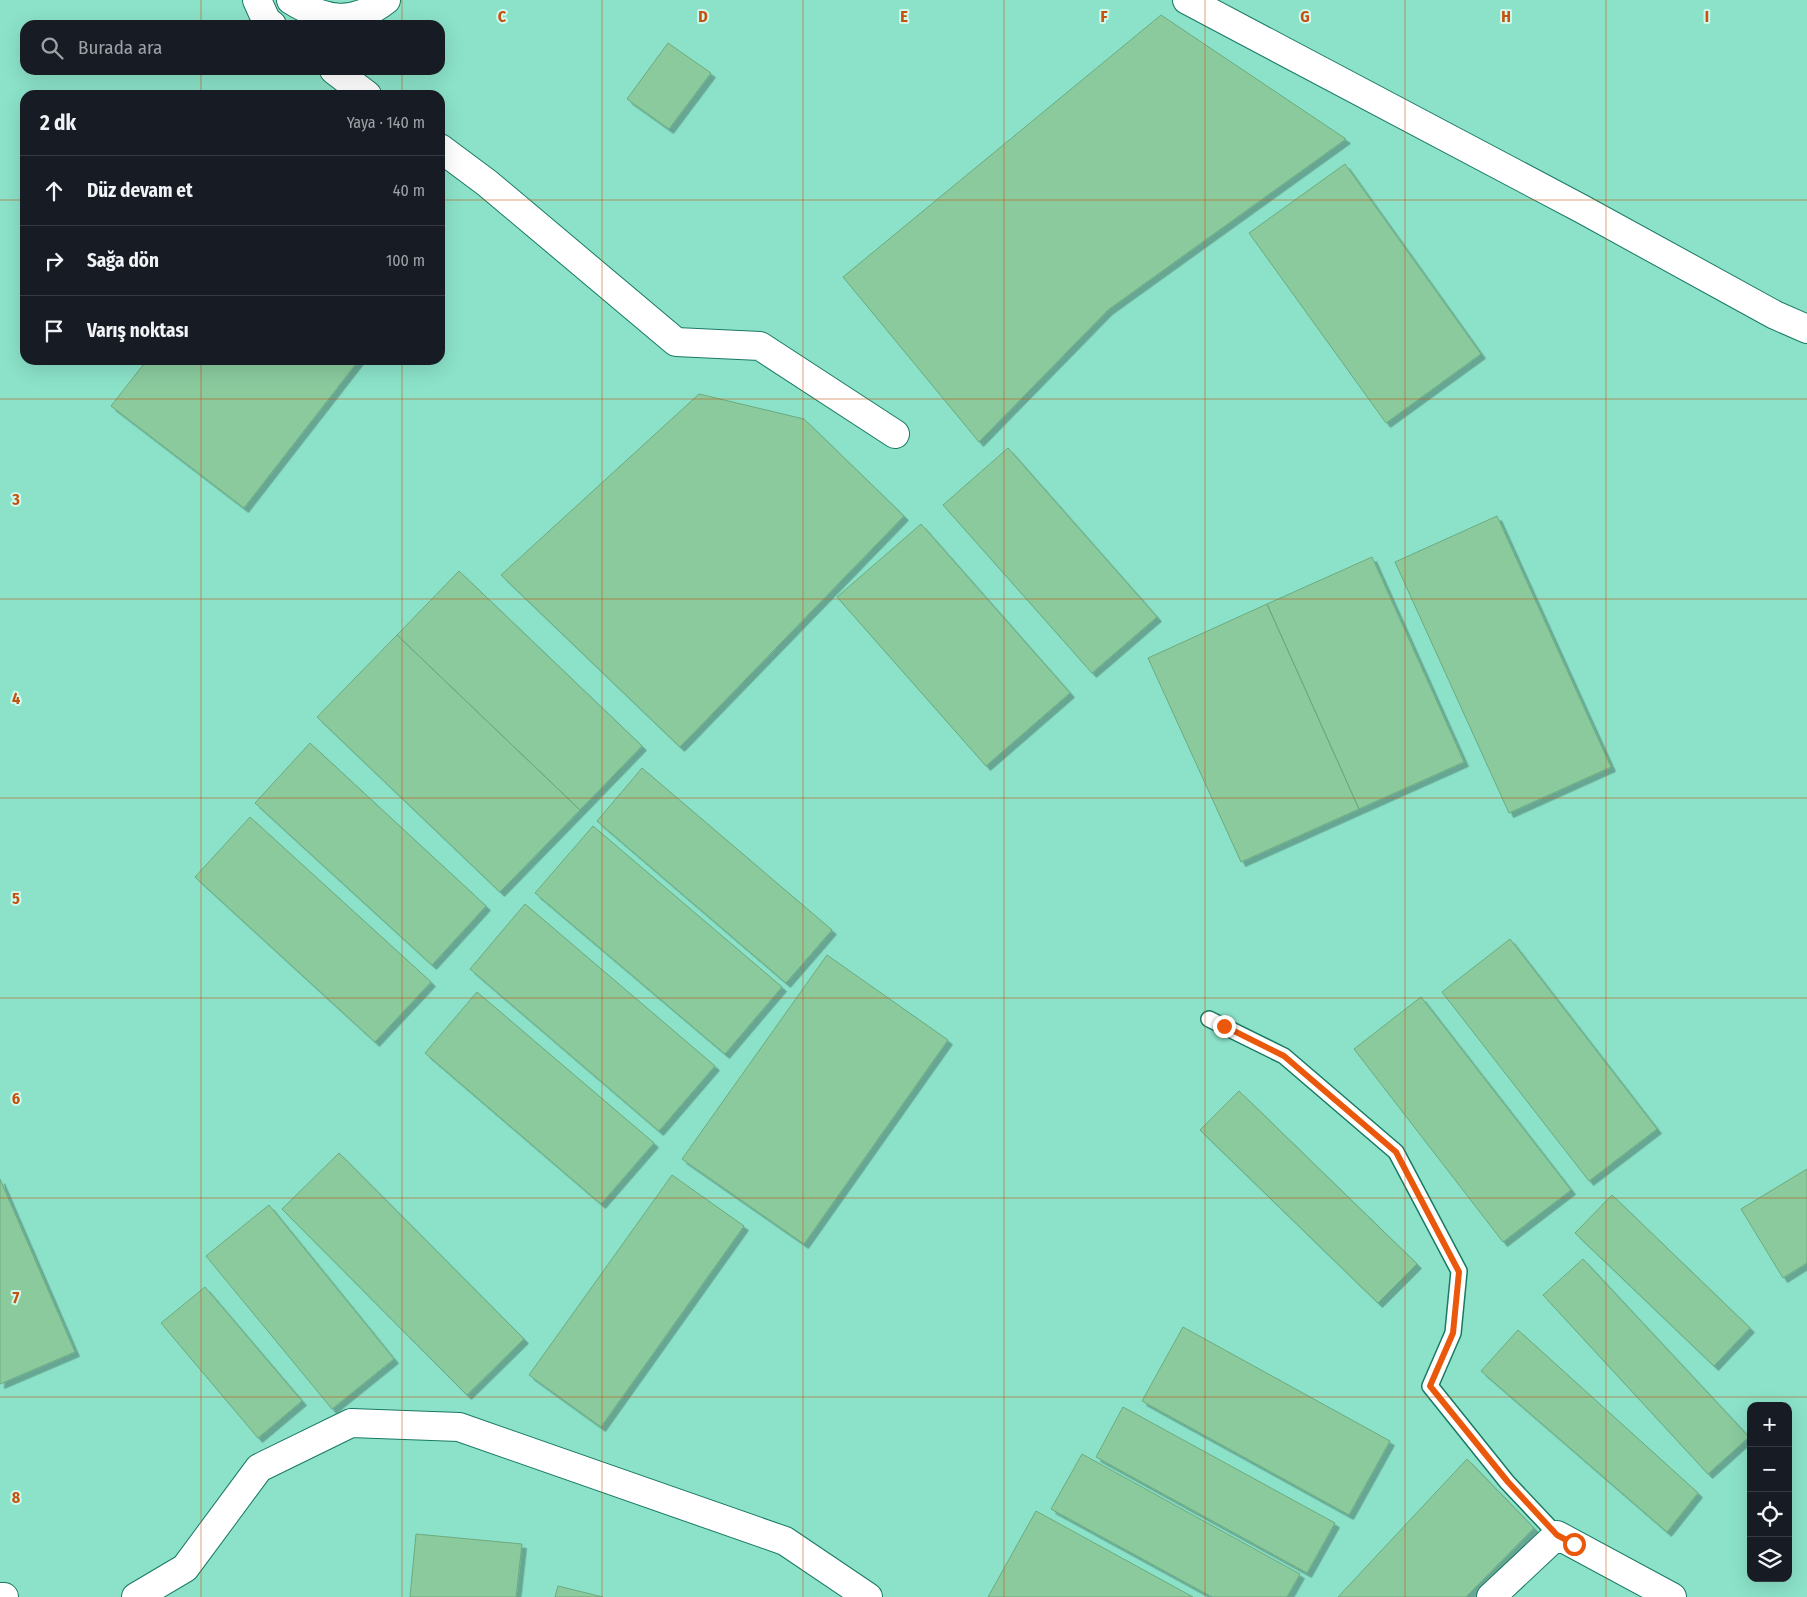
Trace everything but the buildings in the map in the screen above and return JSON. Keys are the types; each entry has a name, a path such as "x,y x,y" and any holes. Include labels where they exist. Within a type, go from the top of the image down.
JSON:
{"street":[{"path":"258,0 266,20"},
{"path":"291,0 307,10 334,18 364,14 386,0"},
{"path":"1187,0 1582,209 1775,315 1807,328"},
{"path":"341,75 361,90"},
{"path":"445,152 487,183 676,342 760,346 895,434"},
{"path":"136,1597 185,1568 259,1468 351,1423 459,1427 785,1541 868,1597"},
{"path":"1491,1597 1557,1535 1672,1597"},
{"path":"0,1596 4,1597"}],"lane":[{"path":"1209,1019 1284,1056 1396,1152 1459,1272 1453,1333 1430,1386 1508,1482 1557,1535"}],"route":[{"path":"1224,1026 1284,1056 1396,1152 1459,1272 1453,1333 1430,1386 1508,1482 1557,1535 1574,1544"}]}
